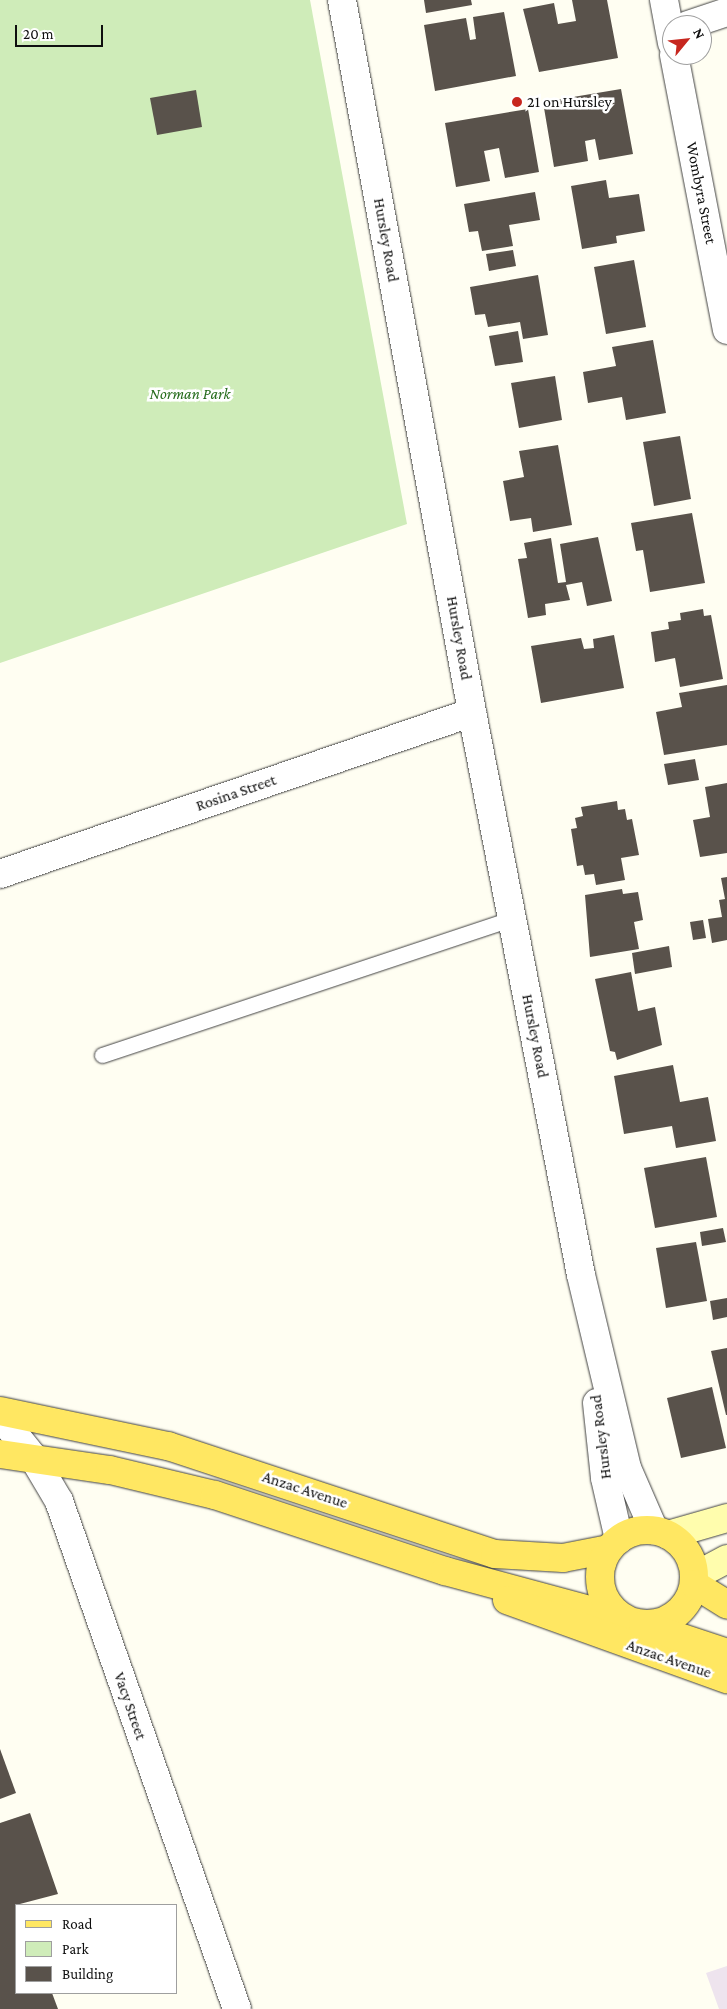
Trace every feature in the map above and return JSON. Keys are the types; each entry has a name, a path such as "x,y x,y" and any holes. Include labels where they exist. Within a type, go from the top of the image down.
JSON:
{"main road":[{"name":"Anzac Avenue","path":"0,1411 168,1446 495,1554 563,1558 614,1544"},
{"name":"Anzac Avenue","path":"0,1454 33,1457 215,1495 445,1571 634,1622 727,1653"},
{"path":"727,1518 614,1544 600,1575 602,1588 606,1601 634,1622 656,1624 682,1610 694,1580 727,1559"},
{"path":"661,1532 687,1552 694,1580 727,1606"},
{"name":"Anzac Avenue","path":"445,1571 530,1611 727,1679"}],"street":[{"name":"Hursley Road","path":"342,0 472,712 581,1275 627,1468 661,1532"},
{"name":"Wombyra Street","path":"664,0 668,15"},
{"path":"712,19 727,12"},
{"name":"Wombyra Street","path":"680,65 727,330"},
{"name":"Rosina Street","path":"0,874 472,712"},
{"name":"Hursley Road","path":"581,1275 614,1544"},
{"name":"Vacy Street","path":"0,1416 33,1457 59,1501 237,2009"}],"lane":[{"path":"102,1055 513,918"}],"shaded area":[{"path":"727,1966 727,2009 719,2009 706,1973"}],"green space":[{"name":"Norman Park","path":"0,0 310,0 407,524 0,663"}],"building":[{"path":"424,0 471,0 472,5 426,13"},
{"path":"572,0 607,0 618,58 539,72 523,9 554,3 558,24 576,21"},
{"path":"504,12 516,76 435,91 424,25 466,18 470,40 476,39 473,17"},
{"path":"621,89 633,154 599,160 595,139 585,141 588,161 554,167 543,102"},
{"path":"196,90 202,127 157,135 150,98"},
{"path":"528,109 539,172 505,178 499,148 484,151 490,181 456,187 445,123"},
{"path":"606,180 609,198 639,194 645,231 616,236 617,243 582,249 571,186"},
{"path":"535,192 540,220 509,225 513,246 482,251 478,231 469,232 464,204"},
{"path":"513,250 516,266 489,271 486,254"},
{"path":"634,260 646,327 606,334 594,267"},
{"path":"538,275 548,335 523,339 520,322 488,327 485,314 475,315 470,287"},
{"path":"518,331 523,362 495,366 489,336"},
{"path":"653,340 666,413 626,420 622,397 588,403 583,372 616,366 612,347"},
{"path":"555,376 562,420 519,428 511,383"},
{"path":"680,436 691,499 654,506 643,442"},
{"path":"558,445 572,525 533,532 531,518 510,521 503,481 524,477 519,451"},
{"path":"692,513 705,583 650,592 643,550 636,551 631,523"},
{"path":"598,537 612,601 587,606 582,582 566,585 570,600 545,604 546,615 528,618 518,559 527,558 524,543 551,538 558,583 566,582 560,544"},
{"path":"703,609 704,616 711,615 723,679 680,687 675,658 655,662 651,632 669,629 668,622 681,620 680,613"},
{"path":"614,635 624,688 541,703 531,646 581,638 584,649 594,648 593,639"},
{"path":"727,685 727,745 664,755 656,712 682,707 679,693"},
{"path":"695,759 699,780 668,785 664,764"},
{"path":"727,783 727,853 700,857 693,820 710,817 705,787"},
{"path":"617,801 618,810 625,809 627,820 632,819 639,855 621,858 625,880 596,885 594,874 585,875 583,865 577,866 571,829 577,828 575,818 583,816 581,807"},
{"path":"727,877 727,940 712,943 708,919 722,917 719,900 725,899 721,878"},
{"path":"622,889 623,894 638,892 643,920 634,922 639,949 590,957 585,895"},
{"path":"703,920 706,938 693,940 690,922"},
{"path":"669,946 672,967 635,974 632,953"},
{"path":"631,972 638,1011 655,1007 662,1045 617,1060 615,1052 610,1051 595,979"},
{"path":"673,1065 680,1102 708,1097 716,1141 676,1148 672,1126 624,1134 614,1076"},
{"path":"706,1157 717,1217 655,1228 644,1168"},
{"path":"723,1228 726,1242 702,1246 700,1232"},
{"path":"696,1242 707,1301 666,1308 656,1248"},
{"path":"727,1298 727,1317 713,1320 710,1301"},
{"path":"727,1348 727,1415 726,1415 711,1351"},
{"path":"712,1387 726,1448 681,1458 667,1398"},
{"path":"0,1749 16,1793 0,1799"},
{"path":"30,1813 58,1894 15,1904 15,1994 52,1994 58,2009 0,2009 0,1823"}],"place":[{"name":"21 on Hursley","path":"517,102"}]}
